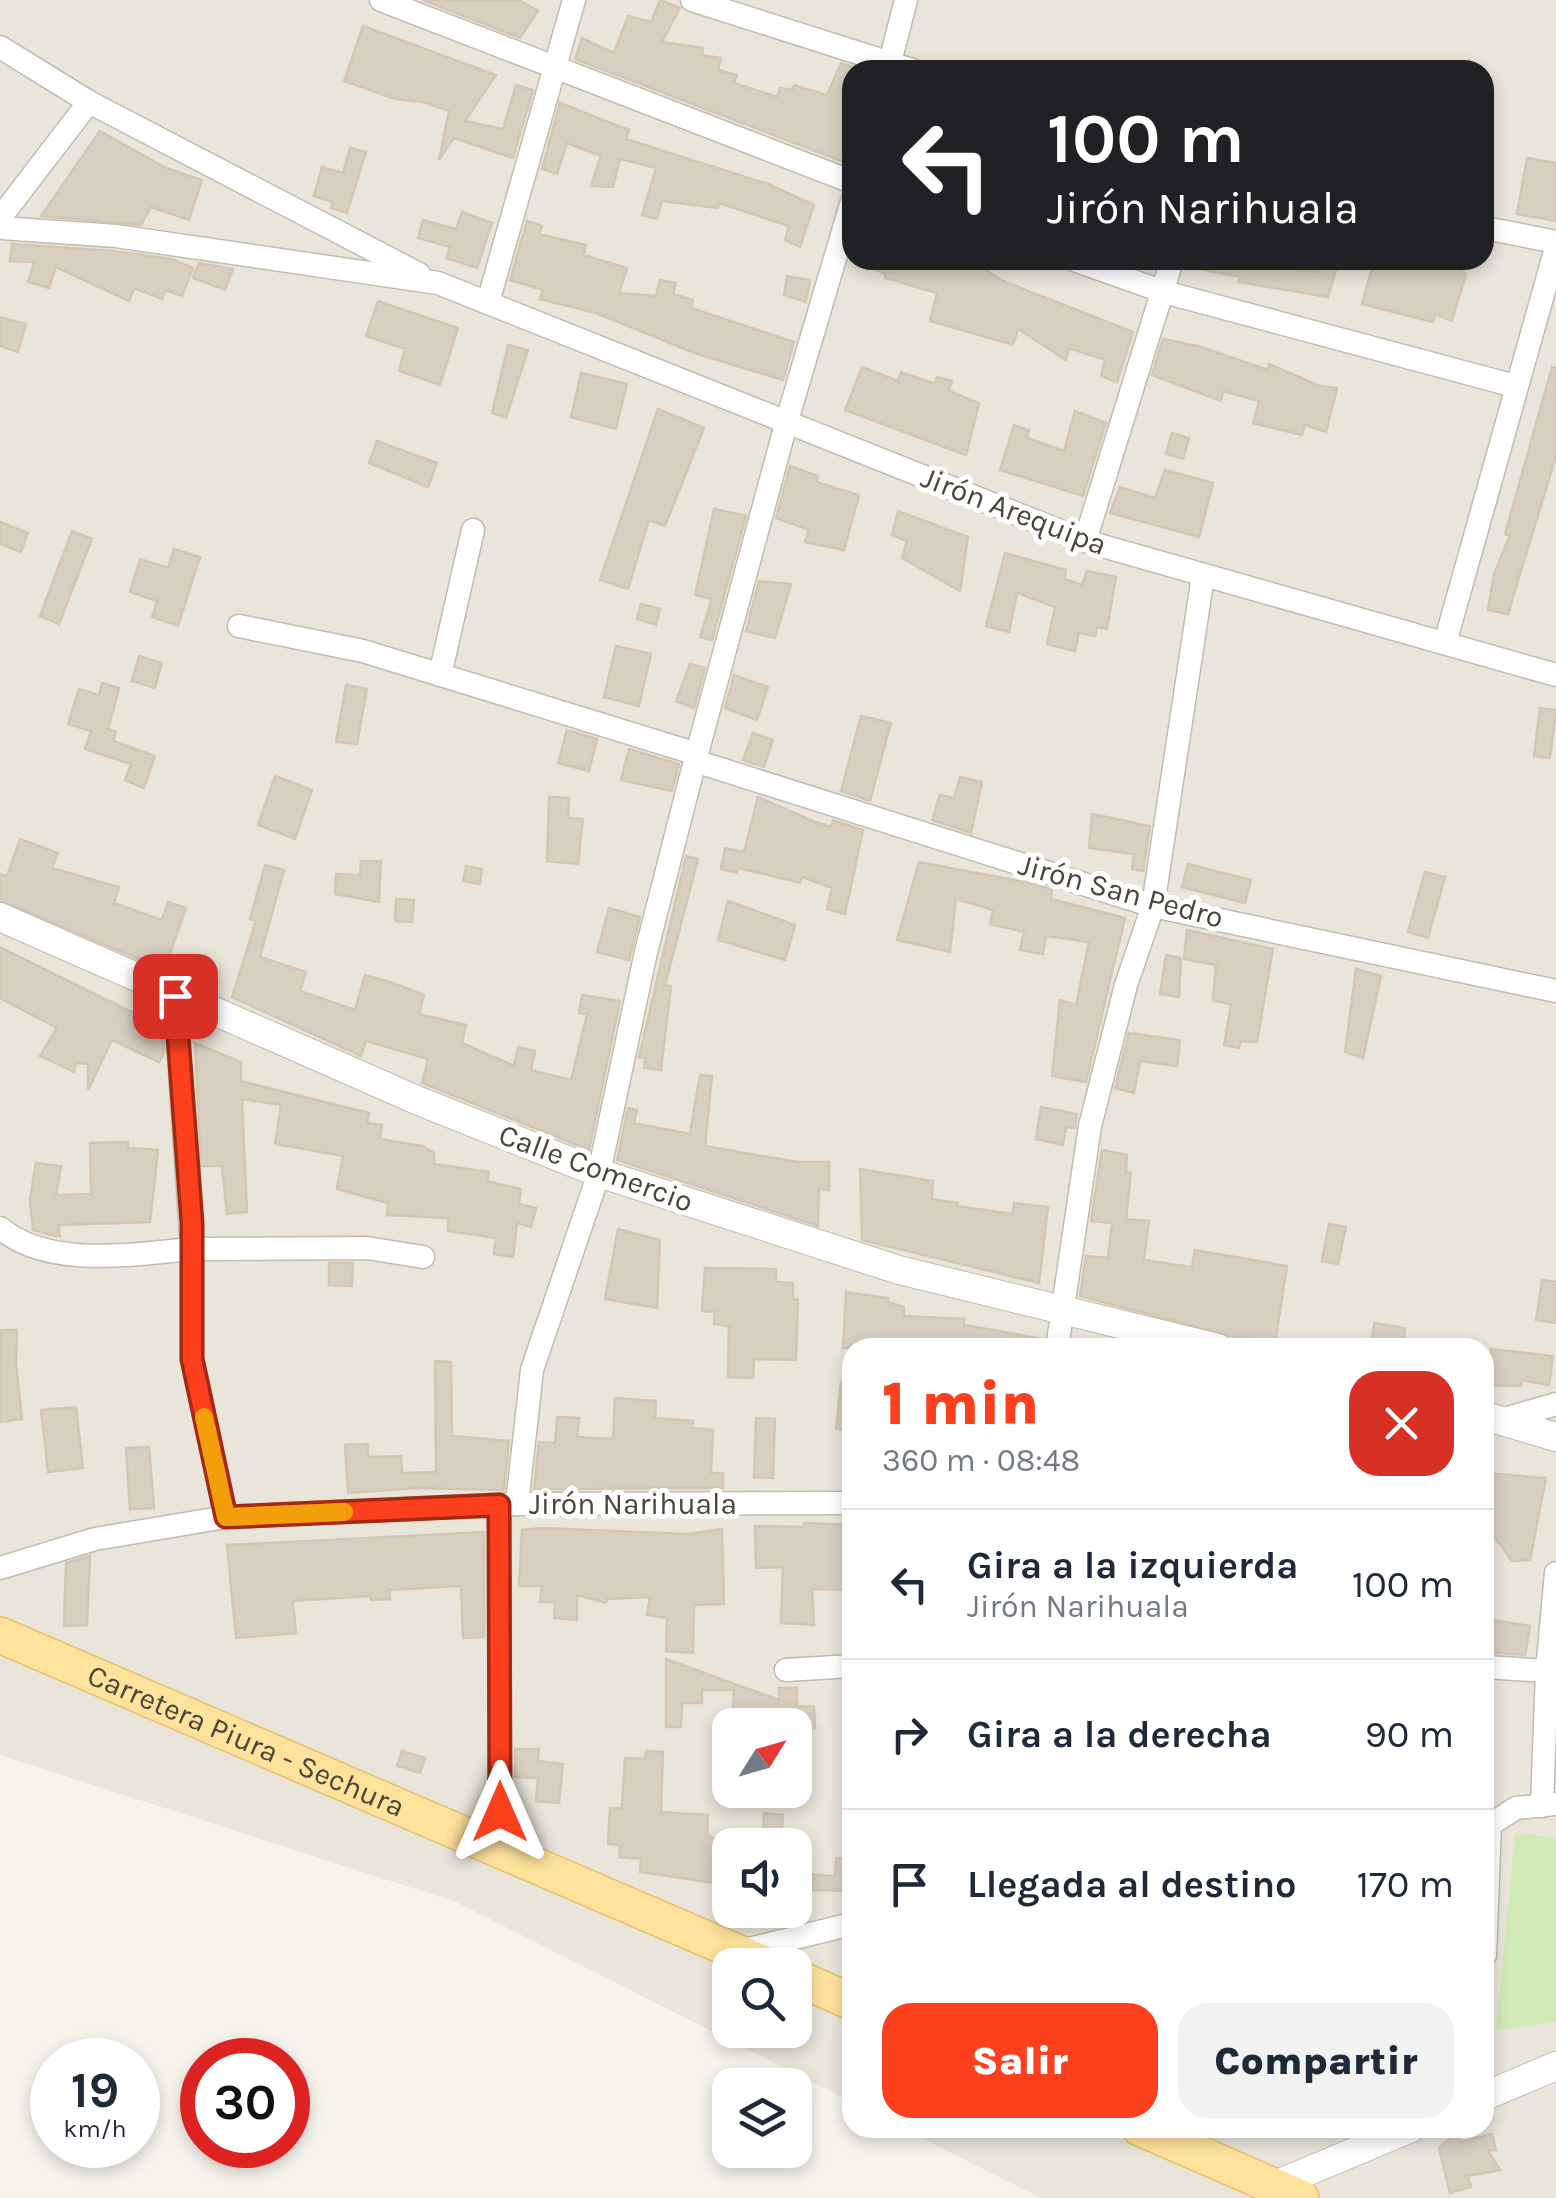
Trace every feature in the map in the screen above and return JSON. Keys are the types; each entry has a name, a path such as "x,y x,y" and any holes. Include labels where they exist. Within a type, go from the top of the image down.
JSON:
{"main road":[{"name":"Carretera Piura - Sechura","path":"0,1635 729,1948"},
{"path":"812,1984 842,1998"},
{"path":"1163,2138 1287,2192"}],"street":[{"path":"382,0 842,178"},
{"path":"488,302 574,0"},
{"path":"692,0 873,60"},
{"path":"898,60 906,0"},
{"path":"0,48 89,102 438,283"},
{"path":"0,218 89,102"},
{"path":"0,228 116,236 438,283"},
{"path":"1445,644 1556,245 1494,230"},
{"path":"500,1850 508,1504 532,1370 598,1173 646,952 696,758 786,424 842,235"},
{"path":"1102,270 1164,292 1515,386"},
{"path":"1086,540 1170,270"},
{"name":"Jirón Arequipa","path":"438,283 1086,540 1556,675"},
{"path":"440,675 472,530"},
{"path":"1058,1338 1090,1126 1126,984 1153,906 1203,576"},
{"name":"Jirón San Pedro","path":"239,626 363,651 1153,906 1556,991"},
{"name":"Calle Comercio","path":"0,917 175,996 598,1173 899,1270 1180,1338"},
{"path":"175,996 192,1249 192,1359 226,1517"},
{"path":"0,1228 13,1239 42,1249 112,1256 192,1249 367,1248 423,1258"},
{"path":"1494,1419 1556,1404"},
{"path":"1494,1421 1556,1437"},
{"name":"Jirón Narihuala","path":"0,1568 95,1539 226,1517 508,1504 842,1503"},
{"path":"1494,1822 1516,1808 1549,1805 1547,1670 1556,1573"},
{"path":"786,1670 842,1667"},
{"path":"1494,1668 1547,1670"},
{"path":"781,1948 842,1927"},
{"path":"1494,2092 1556,2066"},
{"path":"1287,2192 1392,2138"}],"shaded area":[{"path":"0,0 1556,0 1556,2198 1041,2198 922,2138 1494,2138 1494,1338 842,1338 842,2097 812,2082 812,2068 785,2068 745,2048 812,2048 812,1948 712,1948 712,2031 456,1902 0,1755"}],"green space":[{"path":"1515,1833 1556,1838 1556,2021 1496,2031"}],"building":[{"path":"423,0 519,0 538,11 520,38"},
{"path":"660,0 680,8 662,42 703,48 702,55 721,58 718,70 737,75 734,83 777,97 780,88 792,90 794,85 827,95 842,63 842,161 575,59 582,38 614,53 628,16 651,22"},
{"path":"363,26 496,75 465,121 503,129 516,85 533,90 513,158 454,138 439,160 449,111 423,102 395,99 344,81"},
{"path":"560,103 629,130 626,139 768,184 814,205 800,247 785,240 789,226 719,203 718,208 662,201 657,219 642,215 656,168 620,159 613,187 591,186 601,156 567,143 557,174 542,169"},
{"path":"100,131 166,168 202,180 189,220 151,207 141,225 41,216"},
{"path":"350,148 366,152 347,213 331,208 333,202 314,196 322,167 343,173"},
{"path":"1527,158 1556,163 1556,221 1517,214"},
{"path":"462,212 492,223 477,268 446,258 450,247 418,238 423,220 456,229"},
{"path":"527,221 542,226 539,234 586,245 584,255 627,268 619,293 656,296 660,280 676,283 673,294 693,300 691,308 794,342 783,380 697,354 596,313 540,299 543,290 510,280"},
{"path":"12,244 114,251 171,259 193,268 182,296 166,290 162,299 134,288 129,301 56,267 49,288 28,282 34,262 10,261"},
{"path":"199,263 233,269 225,290 193,278"},
{"path":"876,270 986,270 1003,281 1133,332 1117,382 1101,376 1105,360 1069,348 1066,360 1018,329 1013,345 930,321 937,293 885,278 886,274"},
{"path":"1204,270 1336,270 1328,297 1238,282 1240,277"},
{"path":"1371,270 1460,270 1466,274 1452,321 1435,314 1433,322 1362,304"},
{"path":"787,276 810,280 806,302 784,295"},
{"path":"378,301 458,328 440,385 399,371 405,349 366,336"},
{"path":"0,317 26,324 18,352 0,346"},
{"path":"1163,339 1198,346 1268,370 1269,364 1320,386 1337,388 1326,432 1305,425 1302,435 1253,423 1259,401 1223,391 1221,401 1152,375"},
{"path":"508,345 528,350 506,418 492,413"},
{"path":"862,367 898,381 901,372 935,384 937,377 952,381 949,391 979,403 966,455 845,410"},
{"path":"1552,367 1556,368 1556,456 1508,614 1488,610 1494,574 1510,535 1505,534"},
{"path":"581,373 627,384 616,429 571,417"},
{"path":"658,409 704,428 665,526 649,520 628,589 600,580"},
{"path":"1075,411 1106,423 1083,496 1000,470 1014,425 1029,430 1027,438 1064,451"},
{"path":"1172,433 1189,438 1183,459 1166,454"},
{"path":"377,441 437,463 428,487 369,463"},
{"path":"790,466 818,476 816,482 859,495 844,550 805,542 809,530 776,518"},
{"path":"1165,470 1213,483 1199,537 1110,513 1120,487 1155,498"},
{"path":"714,509 746,516 712,640 700,637 712,599 695,595"},
{"path":"898,511 968,537 960,591 902,558 907,541 892,535"},
{"path":"0,522 28,533 21,552 0,544"},
{"path":"72,531 92,539 59,624 40,616"},
{"path":"174,549 200,557 178,626 152,617 157,601 130,592 140,559 168,568"},
{"path":"1005,553 1066,570 1064,579 1082,585 1087,571 1116,577 1107,629 1097,627 1095,636 1079,633 1075,651 1047,644 1055,607 1017,593 1009,632 986,626"},
{"path":"759,581 791,584 775,638 746,631"},
{"path":"641,604 660,609 656,625 637,619"},
{"path":"616,646 651,654 639,706 604,697"},
{"path":"139,656 162,663 155,688 132,681"},
{"path":"690,664 705,668 694,708 676,701"},
{"path":"734,675 768,687 757,720 725,708"},
{"path":"102,683 119,688 108,729 116,732 113,741 155,756 144,788 125,780 131,764 85,749 91,731 68,724 79,689 99,695"},
{"path":"346,685 367,689 357,744 336,742"},
{"path":"1540,708 1556,710 1550,758 1534,756"},
{"path":"861,716 891,723 870,801 841,791"},
{"path":"567,730 597,739 589,771 558,763"},
{"path":"753,733 773,740 764,767 743,760"},
{"path":"629,749 679,764 672,791 621,780"},
{"path":"275,776 312,790 295,839 258,825"},
{"path":"960,777 982,782 971,833 932,820 940,795 954,798"},
{"path":"549,797 569,798 568,818 583,819 578,864 547,861"},
{"path":"758,797 815,822 831,827 833,820 863,830 845,914 827,909 832,888 802,877 800,883 738,868 737,873 721,869 725,848 744,852"},
{"path":"1092,814 1150,826 1143,871 1132,869 1134,854 1089,848"},
{"path":"20,839 58,853 52,868 119,887 114,903 162,920 168,902 186,908 164,970 0,900 0,874 7,876"},
{"path":"686,856 698,859 665,985 671,986 661,1070 644,1068 645,1058 639,1057"},
{"path":"361,861 381,861 379,902 335,894 336,874 360,875"},
{"path":"919,862 1035,884 1052,890 1051,899 1125,918 1086,1082 1052,1076 1060,1000 1076,1005 1089,942 1046,936 1043,954 1020,950 1024,932 990,924 993,910 956,899 950,952 897,940"},
{"path":"1188,864 1251,880 1245,903 1182,887"},
{"path":"265,865 284,870 260,957 306,972 300,991 355,1010 365,975 393,983 424,995 419,1014 466,1025 462,1043 514,1066 518,1047 535,1051 531,1070 571,1080 587,1014 579,1013 582,995 620,1001 589,1150 422,1083 428,1059 366,1041 361,1056 232,997 256,921 250,919"},
{"path":"466,866 482,869 480,884 463,881"},
{"path":"1425,872 1445,877 1428,938 1408,932"},
{"path":"396,899 414,900 412,922 395,921"},
{"path":"728,901 795,925 785,960 718,940"},
{"path":"609,908 640,917 629,960 597,952"},
{"path":"1187,930 1273,949 1257,1042 1241,1041 1239,1048 1224,1045 1231,1004 1213,1001 1216,965 1184,959"},
{"path":"0,947 162,1027 164,1053 159,1062 112,1040 88,1090 88,1064 76,1063 74,1072 40,1056 57,1028 0,998"},
{"path":"1166,955 1181,958 1179,997 1160,994"},
{"path":"1356,969 1381,976 1363,1058 1345,1052"},
{"path":"1129,1033 1180,1040 1177,1066 1140,1061 1134,1093 1115,1088"},
{"path":"195,1043 241,1062 241,1081 369,1113 367,1123 382,1125 380,1139 422,1146 434,1153 434,1164 489,1172 487,1181 521,1189 519,1204 536,1208 531,1227 517,1223 513,1257 494,1254 496,1238 448,1231 448,1218 387,1215 388,1203 337,1189 343,1156 275,1144 281,1105 242,1099 247,1212 227,1214 222,1166 201,1166"},
{"path":"700,1075 712,1076 705,1146 798,1162 829,1162 829,1190 819,1189 818,1226 617,1160 628,1108 637,1110 634,1123 690,1134"},
{"path":"1041,1107 1077,1114 1075,1128 1066,1127 1063,1145 1036,1139"},
{"path":"128,1142 128,1148 158,1150 150,1222 58,1225 60,1236 33,1230 30,1200 36,1163 61,1166 56,1195 91,1194 90,1143"},
{"path":"1102,1150 1127,1155 1126,1172 1131,1173 1126,1219 1149,1221 1144,1260 1192,1267 1195,1250 1287,1266 1276,1338 1231,1336 1080,1296 1086,1256 1108,1258 1112,1223 1091,1221"},
{"path":"860,1169 933,1181 932,1199 958,1203 957,1206 1013,1214 1014,1203 1048,1207 1039,1283 862,1240"},
{"path":"1329,1224 1346,1227 1338,1264 1322,1261"},
{"path":"618,1229 660,1240 657,1308 605,1299"},
{"path":"329,1263 353,1263 352,1286 329,1285"},
{"path":"705,1268 776,1269 776,1282 793,1283 793,1299 798,1300 796,1360 754,1359 753,1378 728,1377 729,1326 714,1324 715,1312 702,1311"},
{"path":"1542,1280 1556,1282 1556,1323 1536,1320"},
{"path":"846,1292 888,1298 888,1302 904,1307 904,1316 964,1319 964,1325 1037,1338 844,1338"},
{"path":"1374,1323 1405,1328 1404,1338 1372,1338"},
{"path":"1,1330 17,1330 22,1419 0,1422"},
{"path":"1494,1349 1553,1356 1549,1385 1522,1380 1521,1386 1494,1385"},
{"path":"435,1361 451,1362 452,1436 509,1441 504,1490 416,1488 348,1493 345,1445 368,1444 368,1457 401,1456 402,1473 436,1472"},
{"path":"841,1382 842,1382 842,1429 836,1429"},
{"path":"615,1398 656,1401 655,1418 693,1421 692,1428 713,1430 711,1473 723,1473 723,1488 534,1489 539,1442 555,1443 557,1417 579,1418 577,1437 613,1439"},
{"path":"76,1407 83,1468 48,1472 41,1410"},
{"path":"756,1418 775,1419 773,1478 754,1477"},
{"path":"149,1447 154,1508 130,1509 126,1448"},
{"path":"1494,1474 1546,1478 1530,1560 1512,1561 1494,1536"},
{"path":"804,1523 842,1525 842,1590 812,1589 814,1625 781,1623 783,1567 756,1568 755,1526 804,1527"},
{"path":"722,1529 724,1604 694,1605 693,1653 666,1651 667,1618 647,1615 650,1597 607,1599 606,1603 577,1595 577,1620 554,1618 555,1602 540,1602 542,1586 519,1586 522,1530 688,1534"},
{"path":"484,1532 484,1637 463,1638 461,1586 389,1590 390,1599 371,1600 370,1596 293,1601 296,1633 236,1638 227,1545"},
{"path":"90,1556 87,1625 64,1626 66,1563"},
{"path":"1494,1620 1530,1626 1525,1655 1494,1653"},
{"path":"666,1659 779,1700 779,1688 797,1688 797,1706 814,1707 812,1729 812,1708 733,1708 734,1690 702,1690 702,1703 682,1703 681,1727 666,1727"},
{"path":"515,1749 539,1749 538,1761 563,1764 559,1803 536,1801 538,1778 515,1777"},
{"path":"402,1751 425,1758 420,1773 397,1766"},
{"path":"646,1751 663,1752 661,1812 708,1815 712,1883 640,1872 641,1859 619,1857 620,1845 608,1844 610,1808 622,1808 625,1758 645,1759"},
{"path":"764,1813 783,1815 782,1828 763,1828"},
{"path":"836,1858 842,1858 842,1891 812,1890 812,1874 835,1876"},
{"path":"1450,2138 1459,2138 1460,2142 1493,2138 1496,2150 1488,2151 1500,2170 1468,2176 1471,2187 1450,2193 1439,2148"}],"slow traffic":[{"path":"204,1417 226,1517 344,1512"}],"route":[{"path":"175,996 192,1223 192,1359 226,1517 499,1505 500,1812"}]}
